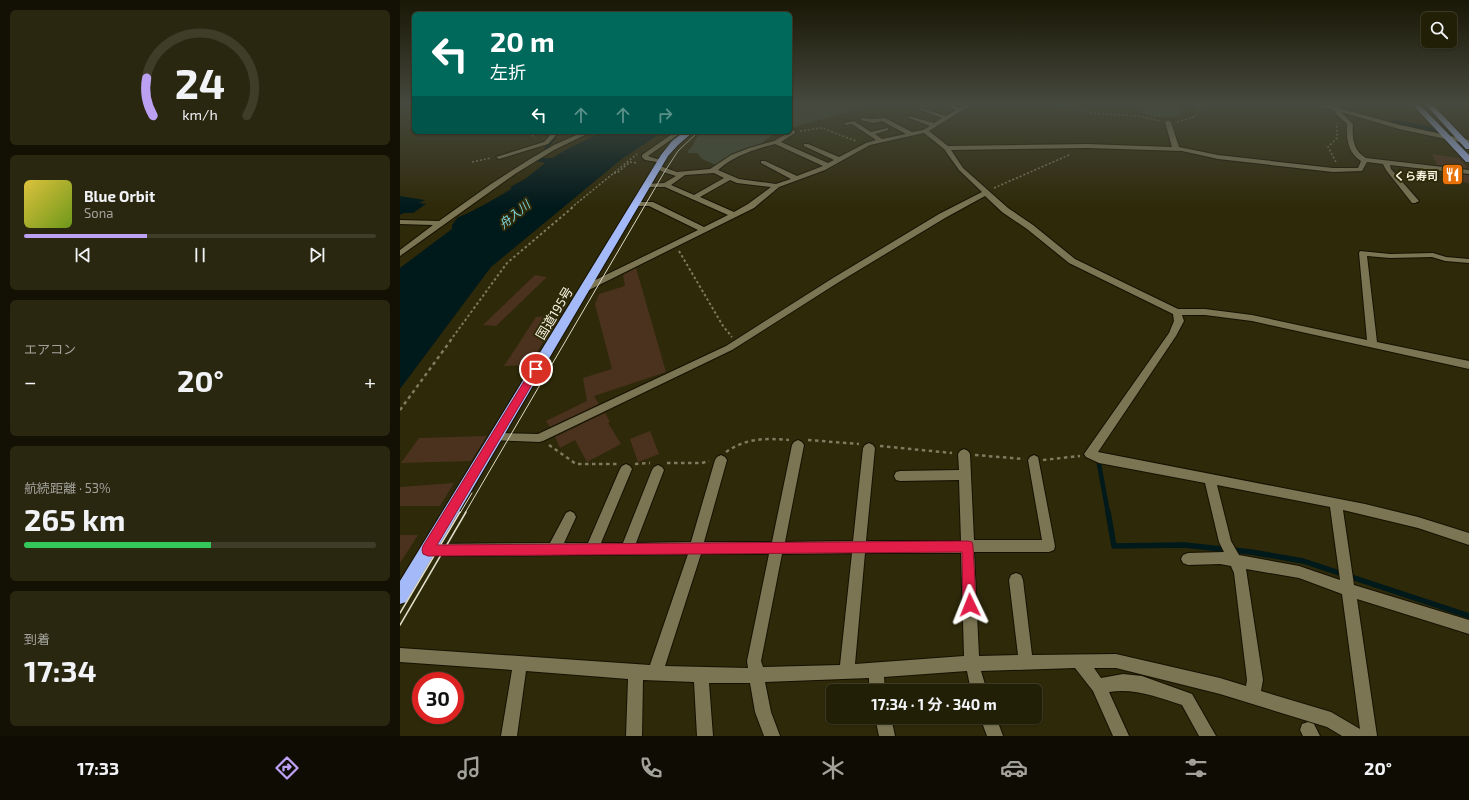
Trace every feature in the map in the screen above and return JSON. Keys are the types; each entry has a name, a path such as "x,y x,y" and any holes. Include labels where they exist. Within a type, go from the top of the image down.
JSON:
{"highway":[{"name":"国道195号","path":"400,596 660,164 675,143 680,139"},
{"path":"1448,139 1469,160"}],"street":[{"path":"499,157 546,143 550,139"},
{"path":"400,247 441,223 552,149 572,139"},
{"path":"668,139 644,156 647,159 660,164 670,173 684,174 712,171 742,182 777,186"},
{"path":"712,171 726,161 781,139"},
{"path":"586,288 734,215 750,206 777,186 829,166 866,145 883,139"},
{"path":"935,139 946,148 962,169 1005,210 1030,227 1072,261 1177,312 1204,312 1252,318 1469,365"},
{"path":"1173,139 1176,149"},
{"path":"1349,139 1357,156 1364,160 1469,172"},
{"path":"1453,139 1467,144"},
{"path":"776,142 829,166"},
{"path":"806,145 840,160"},
{"path":"946,148 1086,146 1176,149 1218,157 1338,170 1360,170 1364,160"},
{"path":"763,162 797,179"},
{"path":"1386,162 1388,169 1414,201"},
{"path":"666,185 684,174"},
{"path":"694,198 729,178"},
{"path":"647,186 666,185 734,215"},
{"path":"496,437 542,437 737,344 836,280 942,216 987,192"},
{"path":"636,204 650,204 705,230"},
{"path":"400,222 441,223"},
{"path":"400,254 441,223"},
{"path":"1372,343 1363,254 1390,256 1433,255 1445,259 1469,261"},
{"path":"1177,312 1179,321 1173,334 1090,454 1098,458 1169,469 1210,479 1336,503 1429,524 1469,539"},
{"path":"772,736 763,712 754,661 799,442"},
{"path":"847,672 860,548 868,446"},
{"path":"964,454 972,663 977,684"},
{"path":"655,673 696,549 719,458"},
{"path":"428,550 1049,546 1034,460"},
{"path":"592,549 627,466"},
{"path":"627,548 658,466"},
{"path":"900,476 965,475"},
{"path":"1210,479 1225,542 1233,560 1241,572 1255,680 1252,695"},
{"path":"1336,503 1369,736"},
{"path":"554,549 570,516"},
{"path":"1188,559 1220,558 1299,572 1349,590 1469,627"},
{"path":"1016,580 1026,662"},
{"path":"400,655 636,672 756,676 847,672 972,663 1116,661 1252,695 1331,720 1357,736"},
{"path":"1078,661 1098,686 1121,736"},
{"path":"509,736 520,664"},
{"path":"876,670 877,684"},
{"path":"634,736 636,672"},
{"path":"701,675 705,736"},
{"path":"1098,686 1122,682 1142,684 1187,699 1208,736"},
{"path":"884,724 887,736"},
{"path":"991,724 995,736"}],"path":[{"path":"851,139 866,145"},
{"path":"1336,139 1328,147 1334,157 1338,170"},
{"path":"987,192 1086,146"},
{"path":"400,410 507,263 613,172 640,152"},
{"path":"613,172 617,173 630,162 640,164"},
{"path":"676,244 723,326 737,344"},
{"path":"542,437 542,441 576,464 627,466 658,466 702,463 719,458 745,440 755,438 1034,460 1054,460 1090,454"}],"green space":[{"path":"695,139 766,139 761,146 716,165 702,159 697,153 688,153"}],"water":[{"name":"舟入川","path":"587,139 652,139 623,158 491,267 400,389 400,268 452,229 452,225 458,217 476,209 508,191 512,188 510,187 525,179 545,163 536,161 543,158 552,158"},
{"path":"400,196 425,200 419,203 426,204 413,213 404,213 400,215"}],"building":[{"path":"1432,154 1459,158 1468,168 1437,165"},
{"name":"くら寿司","path":"1440,172 1469,175 1469,183 1444,180"},
{"path":"636,268 666,372 594,396 599,404 550,427 546,421 587,401 583,378 612,369 595,304 599,294 625,286 623,275"},
{"path":"535,275 547,277 496,326 483,325"},
{"path":"559,316 529,365 504,366 536,317"},
{"path":"605,413 610,422 608,423 621,444 587,462 575,440 560,448 555,437"},
{"path":"650,431 659,454 638,462 630,439"},
{"path":"487,436 471,461 401,463 419,438"},
{"path":"454,483 440,506 400,506 400,487"},
{"path":"400,535 418,535 400,563"}],"waterway":[{"path":"546,148 554,139"},
{"path":"1099,464 1108,513"},
{"path":"1108,512 1114,546 1184,545 1251,552 1303,561 1469,616"}],"tram line":[{"path":"465,513 665,171 678,151 690,139"},
{"path":"460,513 472,493"},
{"path":"400,613 460,512"},
{"path":"400,625 466,512"}],"place":[{"name":"くら寿司","path":"1453,175"}],"route":[{"path":"536,369 428,550 968,546 970,605"}]}
